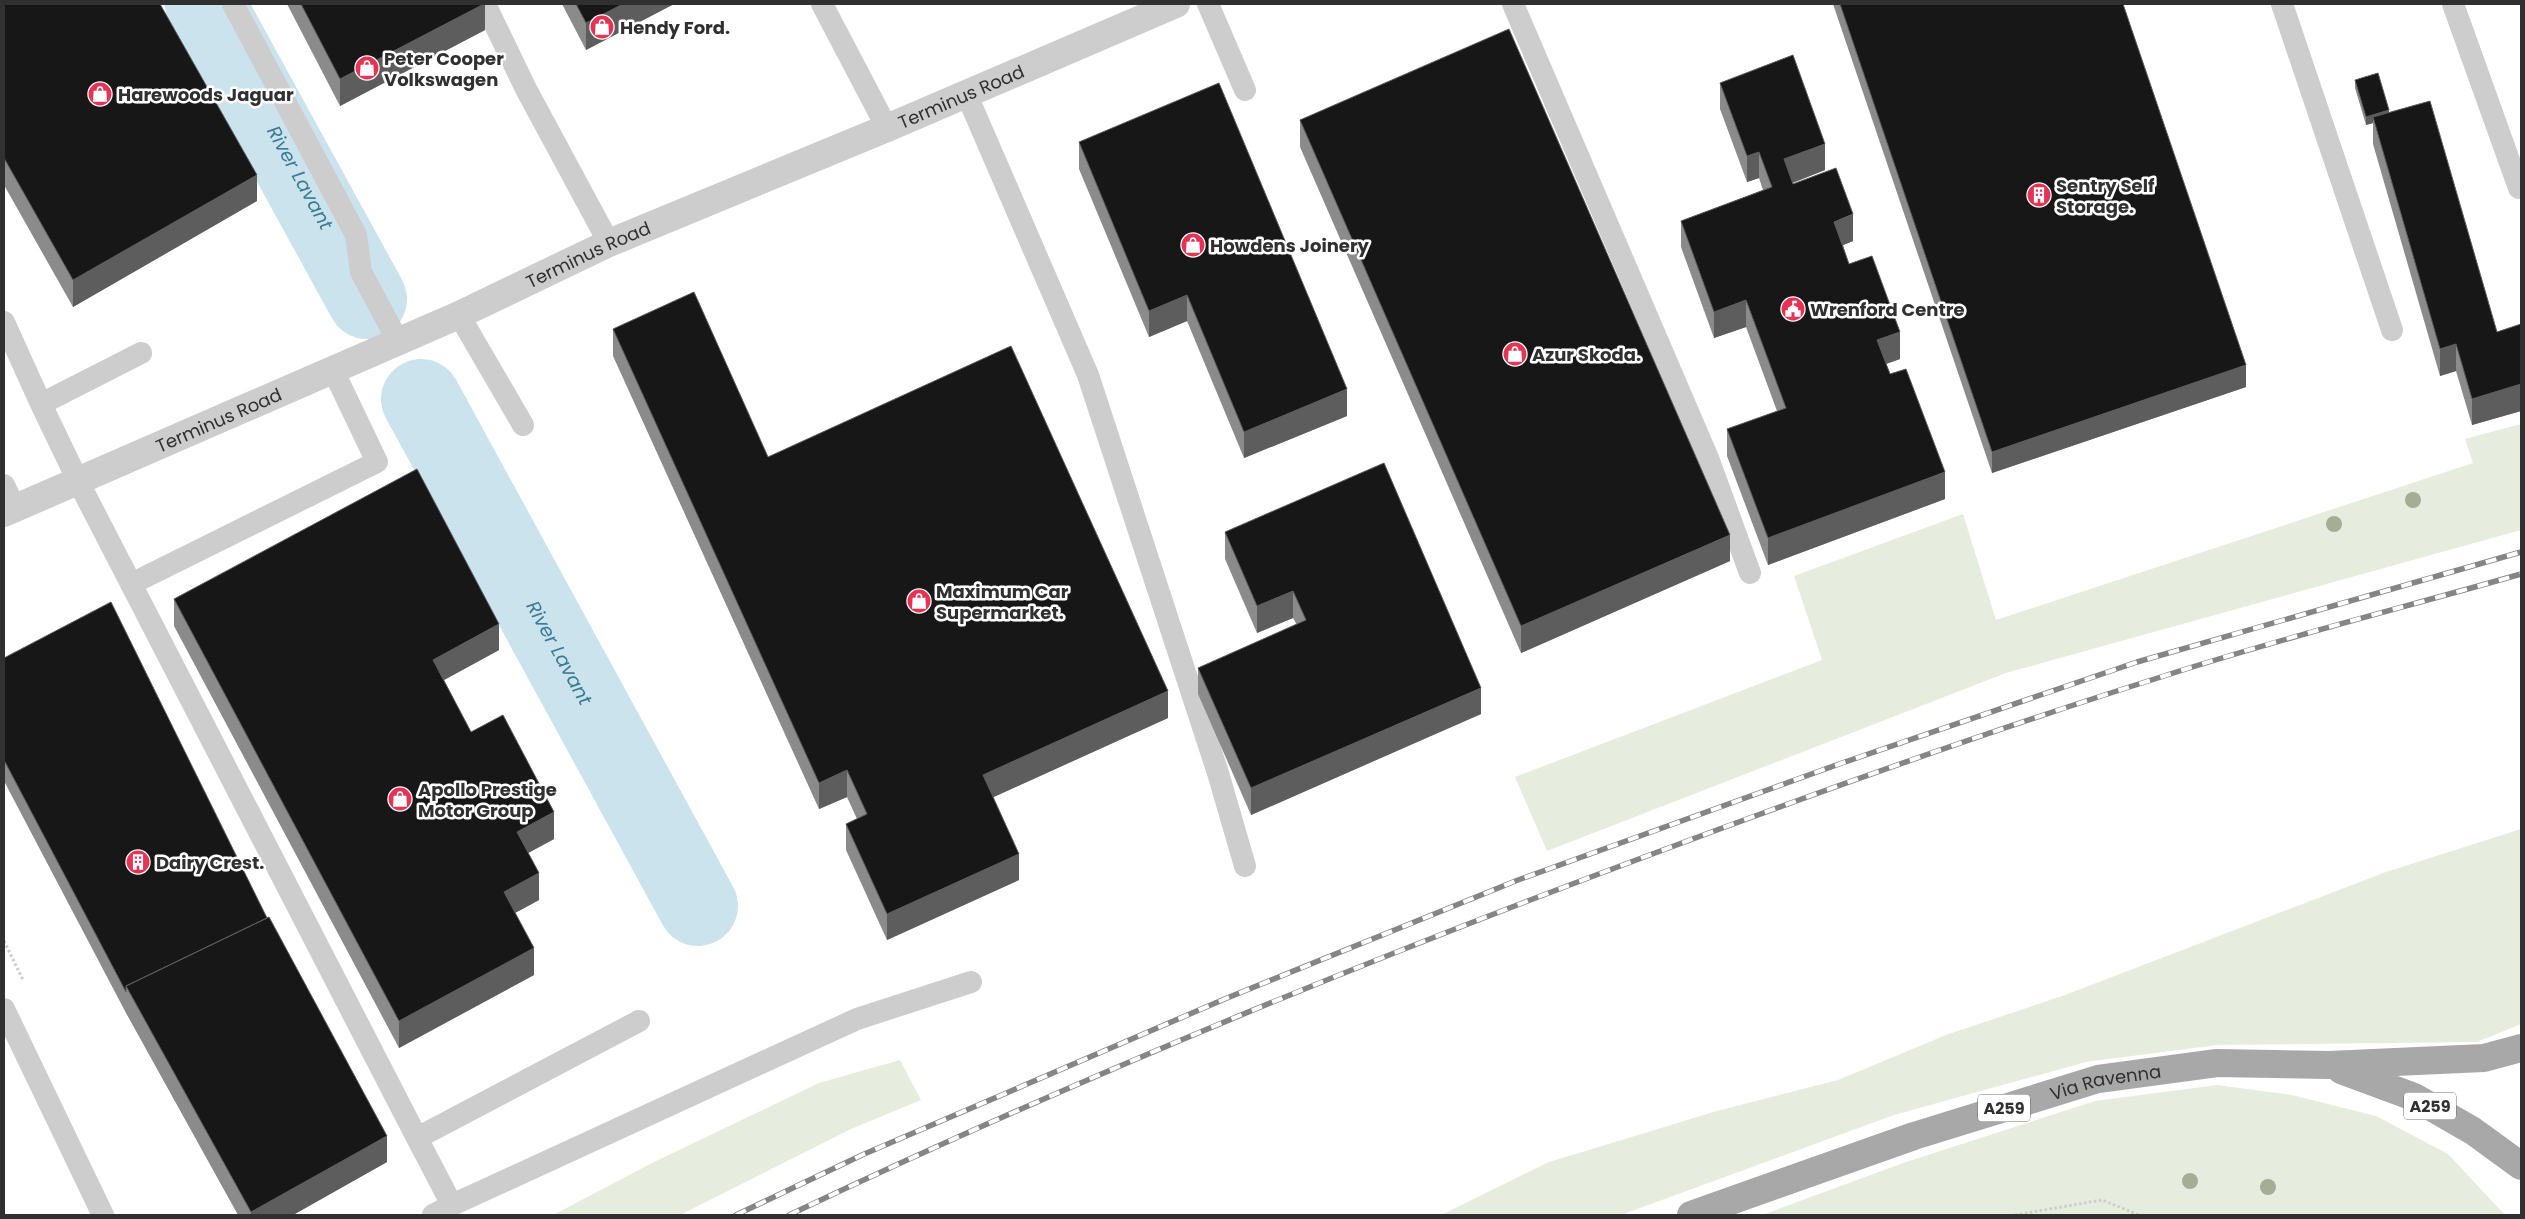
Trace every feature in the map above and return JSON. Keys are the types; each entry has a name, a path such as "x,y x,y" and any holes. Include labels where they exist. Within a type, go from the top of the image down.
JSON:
{"main road":[{"name":"Via Ravenna","path":"1691,1215 1914,1136 2098,1079 2217,1063 2330,1065 2484,1058 2521,1048"},
{"name":"Via Ravenna","path":"2330,1065 2414,1097 2473,1131 2521,1166"}],"street":[{"name":"Terminus Road","path":"7,502 78,481 398,342 609,243 887,128 1176,4"}],"lane":[{"path":"233,4 356,235 361,272 398,342"},
{"path":"485,4 526,89 609,243"},
{"path":"822,4 887,128"},
{"path":"1208,4 1245,90"},
{"path":"1513,4 1708,458 1750,573"},
{"path":"2282,4 2392,330"},
{"path":"2453,4 2518,188"},
{"path":"966,93 1088,376 1218,772 1245,866"},
{"path":"458,315 523,425"},
{"path":"4,322 78,481 417,1138 443,1210 857,1019 971,982"},
{"path":"41,404 141,353"},
{"path":"131,584 377,462 333,370"},
{"path":"4,1009 103,1215"},
{"path":"417,1138 639,1020"}],"path":[{"path":"2015,1215 2102,1200 2139,1215"}],"green space":[{"path":"2521,424 2521,530 2006,673 1547,851 1515,777 1822,660 1794,576 1963,514 1996,620 2473,463 2465,439"},
{"path":"2521,829 2521,1024 2477,1042 2217,1045 2086,1062 1894,1115 1621,1215 1441,1215 1549,1162 1717,1111 1838,1080 1946,1035 2065,995 2386,872"},
{"path":"900,1060 921,1100 851,1129 680,1215 553,1215 652,1163 819,1083"},
{"path":"2217,1085 2292,1095 2376,1116 2448,1154 2505,1215 1762,1215 1906,1162 2095,1101"}],"building":[{"name":"Harewoods Jaguar","path":"4,4 160,4 257,175 73,280 4,158"},
{"path":"301,4 484,4 340,79"},
{"path":"576,4 623,4 586,23"},
{"name":"Sentry Self Storage.","path":"1840,4 2123,4 2246,365 1992,452"},
{"name":"Azur Skoda.","path":"1509,29 1730,535 1521,626 1300,120"},
{"name":"Wrenford Centre","path":"1793,55 1825,144 1784,159 1793,184 1836,168 1853,214 1834,222 1849,264 1872,256 1900,332 1877,340 1890,374 1906,369 1945,472 1768,538 1727,429 1786,408 1746,300 1714,312 1681,221 1772,187 1759,152 1747,156 1720,83"},
{"path":"2378,73 2389,110 2366,117 2355,80"},
{"name":"Howdens Joinery","path":"1219,83 1347,389 1244,432 1187,295 1149,311 1079,142"},
{"path":"2430,101 2497,332 2521,324 2521,384 2472,399 2456,344 2440,349 2373,117"},
{"name":"Maximum Car Supermarket.","path":"694,292 768,457 1011,346 1168,691 983,775 1019,854 887,914 846,824 867,814 847,770 819,783 613,329"},
{"path":"1384,463 1481,688 1251,788 1198,668 1306,620 1293,591 1257,606 1225,532"},
{"name":"Apollo Prestige Motor Group","path":"417,469 499,624 433,660 471,732 503,715 554,812 517,832 539,873 504,892 534,948 399,1021 174,599"},
{"name":"Dairy Crest.","path":"111,602 267,918 126,986 126,992 4,760 4,658"},
{"path":"269,917 387,1136 251,1212 126,986"}],"waterway":[{"name":"River Lavant","path":"205,4 367,299"},
{"name":"River Lavant","path":"421,399 698,906"}],"railway":[{"path":"736,1215 862,1155 1227,998 1518,880 1842,763 2137,662 2521,552"},
{"path":"789,1215 895,1165 1110,1070 1326,980 1545,894 1972,739 2164,676 2297,636 2521,574"}],"place":[{"name":"Hendy Ford.","path":"602,27"},
{"name":"Peter Cooper Volkswagen","path":"367,68"},
{"name":"Harewoods Jaguar","path":"100,94"},
{"name":"Sentry Self Storage.","path":"2039,195"},
{"name":"Howdens Joinery","path":"1193,245"},
{"name":"Wrenford Centre","path":"1793,309"},
{"name":"Azur Skoda.","path":"1515,354"},
{"name":"Maximum Car Supermarket.","path":"919,601"},
{"name":"Apollo Prestige Motor Group","path":"400,799"},
{"name":"Dairy Crest.","path":"138,862"}]}
